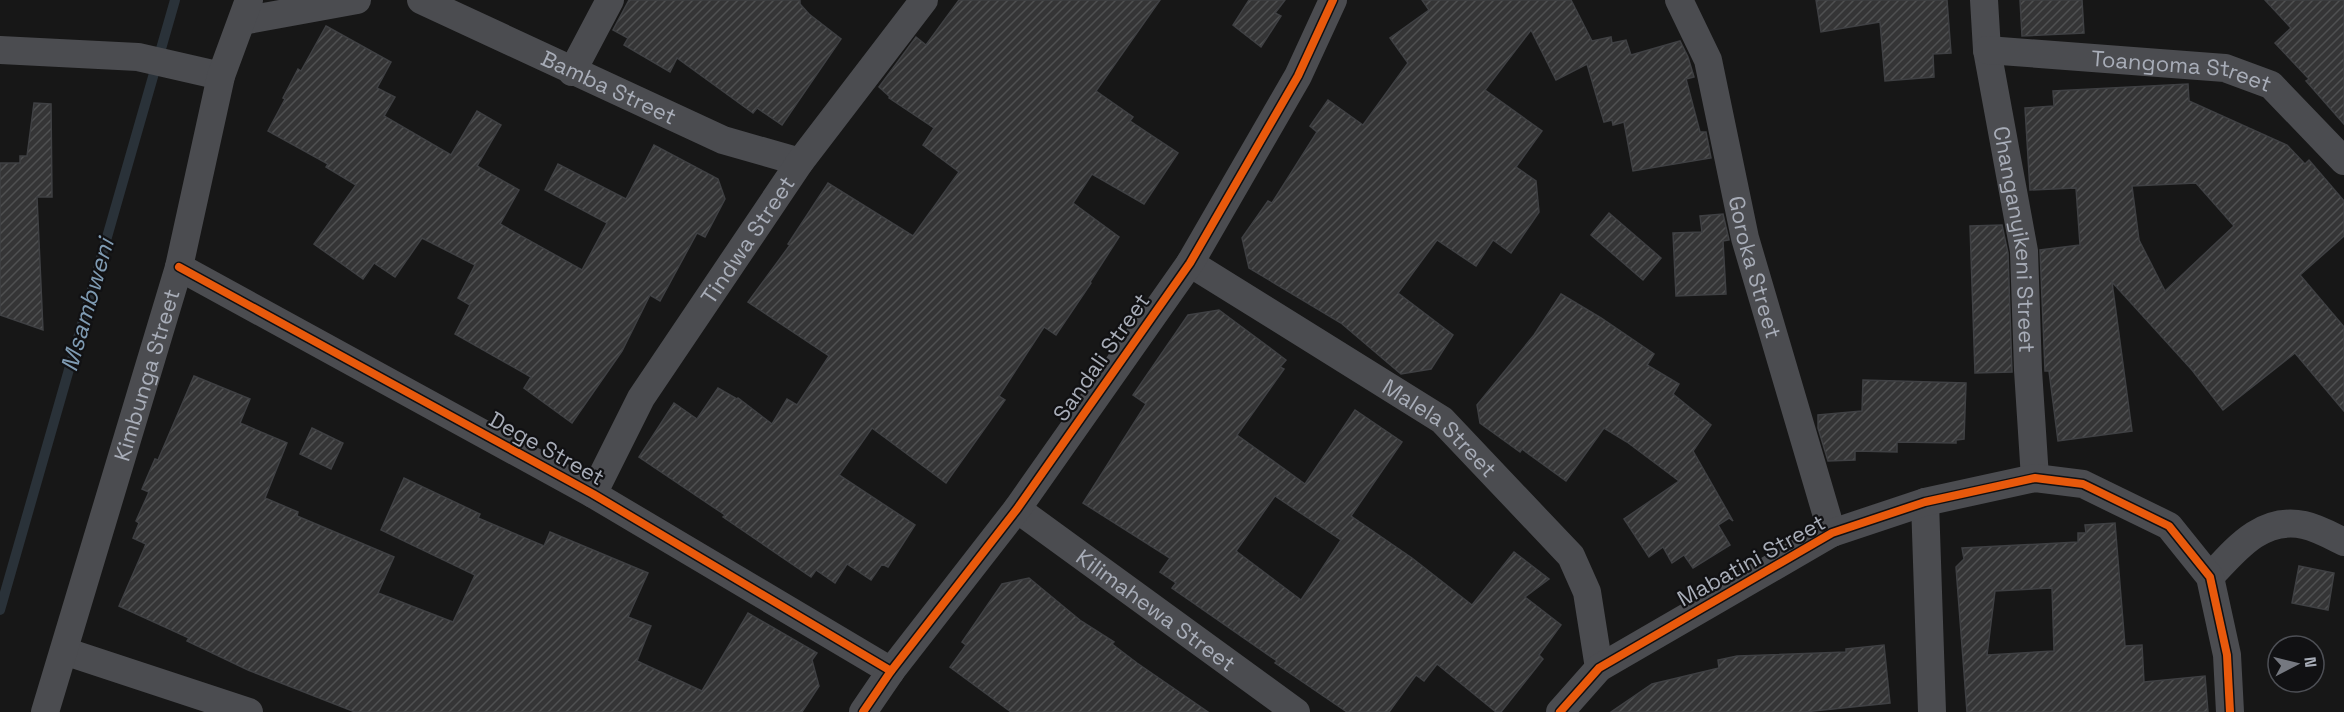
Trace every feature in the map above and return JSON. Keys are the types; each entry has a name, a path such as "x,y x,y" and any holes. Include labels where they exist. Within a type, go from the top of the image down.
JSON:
{"street":[{"path":"246,10 357,0"},
{"name":"Bamba Street","path":"421,0 572,72 723,140 800,162"},
{"path":"572,72 610,0"},
{"name":"Tindwa Street","path":"593,494 641,398 800,162 924,0"},
{"name":"Sandali Street","path":"863,712 891,671 1017,509 1190,263 1298,76 1333,0"},
{"name":"Goroka Street","path":"1679,0 1708,60 1745,238 1832,533"},
{"name":"Changanyikeni Street","path":"1984,0 1987,50 2024,251 2035,478"},
{"name":"Kimbunga Street","path":"45,712 179,267 221,76 246,10"},
{"path":"0,50 138,57 221,76"},
{"name":"Toangoma Street","path":"1987,50 2225,68 2271,85 2344,161"},
{"name":"Malela Street","path":"1190,263 1442,420 1571,556 1587,592 1599,668"},
{"name":"Dege Street","path":"179,267 593,494 891,671"},
{"name":"Mabatini Street","path":"1560,712 1599,668 1832,533 1925,502 2035,478 2083,484 2169,526 2210,577 2227,655 2230,712"},
{"path":"1925,502 1932,712"},
{"name":"Kilimahewa Street","path":"1017,509 1296,712"},
{"path":"2210,577 2240,545 2270,526 2304,525 2344,542"},
{"path":"64,651 249,712"}],"building":[{"path":"629,0 800,0 800,4 809,14 841,39 782,125 757,108 753,113 677,58 670,72 624,45 628,38 613,30"},
{"path":"959,0 1160,0 1096,91 1133,117 1130,121 1178,153 1144,204 1092,174 1073,203 1119,237 1056,335 1044,327 999,396 1005,400 946,483 872,428 839,475 915,525 888,567 882,564 871,580 847,564 835,583 816,570 811,577 639,457 674,403 697,419 718,388 738,398 772,424 787,399 797,405 829,356 748,302 790,245 788,244 828,183 913,236 959,172 923,145 934,128 889,98 879,87 916,37 926,45"},
{"path":"1249,0 1285,0 1275,13 1281,16 1261,47 1233,25"},
{"path":"1422,0 1571,0 1592,41 1611,37 1612,43 1626,40 1631,55 1680,41 1694,77 1686,79 1700,132 1706,132 1711,158 1633,171 1624,122 1613,125 1612,120 1604,122 1587,64 1556,80 1531,30 1485,90 1542,131 1516,167 1536,181 1539,212 1511,253 1493,240 1476,266 1437,240 1398,293 1453,335 1431,369 1401,374 1341,323 1249,268 1242,238 1268,201 1272,203 1317,132 1310,126 1328,100 1363,125 1408,63 1390,38 1429,10"},
{"path":"1816,0 1947,0 1951,53 1933,54 1934,77 1885,81 1880,22 1821,32"},
{"path":"2020,0 2082,0 2084,33 2022,36"},
{"path":"2265,0 2344,0 2344,124 2306,81 2309,79 2275,43 2291,28"},
{"path":"326,26 391,62 377,88 395,97 384,116 451,155 477,111 501,125 477,166 519,190 500,224 582,270 607,223 545,190 558,164 626,199 654,145 718,179 725,199 705,237 697,233 660,301 650,295 622,351 572,423 524,388 531,377 455,334 470,305 458,298 475,265 422,238 395,277 374,263 363,279 314,244 356,185 326,167 328,164 268,131 298,69 301,71"},
{"path":"2188,84 2189,101 2287,145 2305,164 2309,160 2344,201 2344,236 2300,275 2344,327 2344,411 2295,353 2223,410 2192,370 2112,282 2132,431 2058,441 2049,371 2045,371 2040,250 2080,245 2076,188 2030,190 2025,108 2054,106 2053,91","holes":["2196,183 2234,226 2165,291 2139,240 2132,186"]},
{"path":"34,103 51,104 52,197 37,197 43,330 0,315 0,163 20,163 20,156 27,156"},
{"path":"1609,213 1661,258 1643,280 1591,235"},
{"path":"1723,214 1729,240 1723,241 1726,294 1676,296 1673,233 1702,232 1700,216"},
{"path":"2002,225 2008,253 2012,372 1975,373 1970,226"},
{"path":"1561,294 1654,354 1647,365 1679,384 1673,394 1711,425 1693,451 1733,521 1729,518 1718,525 1730,545 1693,568 1684,555 1672,563 1663,547 1649,557 1624,519 1679,481 1627,442 1604,428 1566,481 1522,449 1520,452 1480,423 1477,405 1534,335"},
{"path":"1219,310 1286,360 1280,367 1284,369 1237,435 1305,484 1355,410 1402,442 1351,516 1412,558 1472,605 1514,552 1549,579 1525,597 1561,625 1539,655 1543,659 1501,712 1496,712 1437,664 1424,681 1416,675 1389,712 1347,712 1172,588 1176,583 1160,572 1170,558 1083,503 1146,404 1133,395 1188,315","holes":["1275,496 1341,540 1301,600 1236,551"]},
{"path":"194,376 250,399 240,423 287,443 265,498 298,512 297,516 394,557 378,593 453,622 475,575 381,530 404,478 480,514 478,518 544,546 550,532 648,573 628,617 651,626 637,661 702,691 748,613 817,653 812,660 819,686 802,712 355,712 248,670 187,641 189,638 119,606 146,544 133,538 139,523 136,521 149,492 142,489 155,459 158,460"},
{"path":"1863,380 1966,383 1964,439 1956,440 1956,443 1897,442 1897,452 1855,451 1855,460 1828,461 1818,428 1818,415 1862,411"},
{"path":"312,428 343,443 331,469 300,454"},
{"path":"2115,523 2125,646 2142,645 2144,682 2205,676 2208,712 1967,712 1956,567 1964,559 1962,548 2078,542 2078,533 2086,533 2085,525","holes":["2052,588 2054,651 1987,655 1995,591"]},
{"path":"2299,566 2334,573 2328,610 2292,603"},
{"path":"1029,578 1081,621 1114,642 1112,644 1137,663 1208,712 1011,712 950,667 966,645 962,642 1002,584"},
{"path":"1884,645 1890,703 1804,712 1611,712 1652,684 1719,668 1718,660 1737,656 1846,652 1846,649"}],"waterway":[{"name":"Msambweni","path":"0,610 175,0"}],"cycle path":[{"path":"863,712 891,671 1017,509 1190,263 1298,76 1333,0"},
{"path":"179,267 593,494 891,671"},
{"path":"1560,712 1599,668 1832,533 1925,502 2035,478 2083,484 2169,526 2210,577 2227,655 2230,712"}]}
